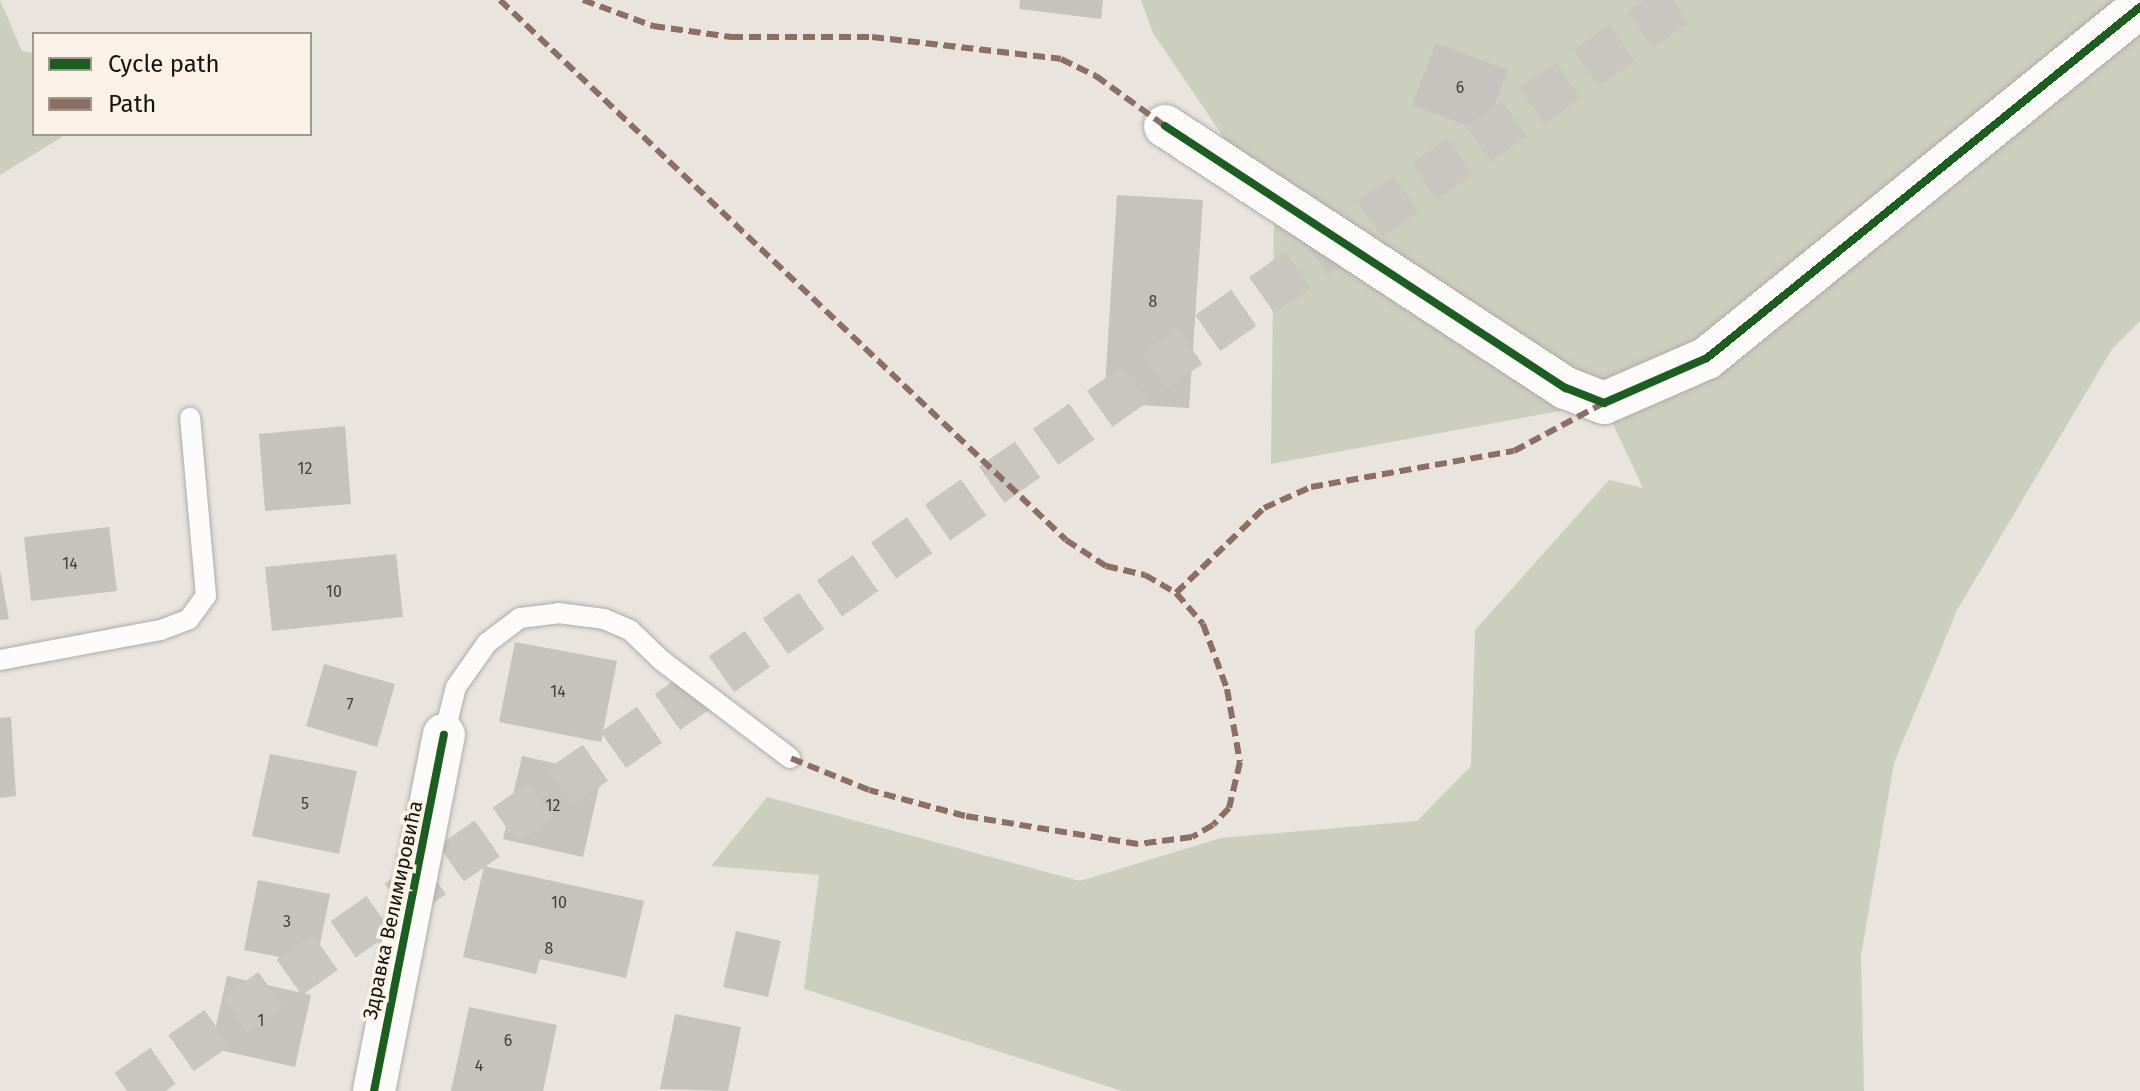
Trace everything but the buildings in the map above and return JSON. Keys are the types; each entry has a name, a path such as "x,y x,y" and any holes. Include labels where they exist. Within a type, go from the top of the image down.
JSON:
{"street":[{"path":"1165,126 1566,388 1604,403 1707,358 2140,7"},
{"name":"Здравка Велимировића","path":"374,1091 444,735"}],"lane":[{"path":"0,660 161,630 189,619 206,596 190,418"},
{"path":"444,735 456,687 487,643 520,618 558,613 604,619 630,630 661,660 790,758"}],"green space":[{"path":"0,0 22,51 32,53 32,136 64,136 0,175"},
{"path":"1141,0 2140,0 2140,321 2112,349 1957,610 1894,763 1861,955 1864,1091 1122,1091 804,989 819,875 711,866 767,797 1080,881 1221,838 1417,821 1471,766 1475,630 1609,480 1643,488 1603,403 1271,464 1274,212 1153,33"}],"tunnel":[{"path":"127,1091 1683,0"}],"marked path":[{"path":"500,0 1066,540 1106,566 1145,575 1176,593 1203,624 1227,689 1240,762 1229,808 1213,825 1192,837 1138,844 965,816 869,790 790,758"},
{"path":"583,0 653,26 731,37 872,37 1061,59 1096,76 1165,126"},
{"path":"1176,593 1264,508 1311,487 1514,451 1604,403"}],"cycle path":[{"path":"1165,126 1566,388 1604,403 1707,358 2140,7"},
{"path":"374,1091 444,735"}]}
